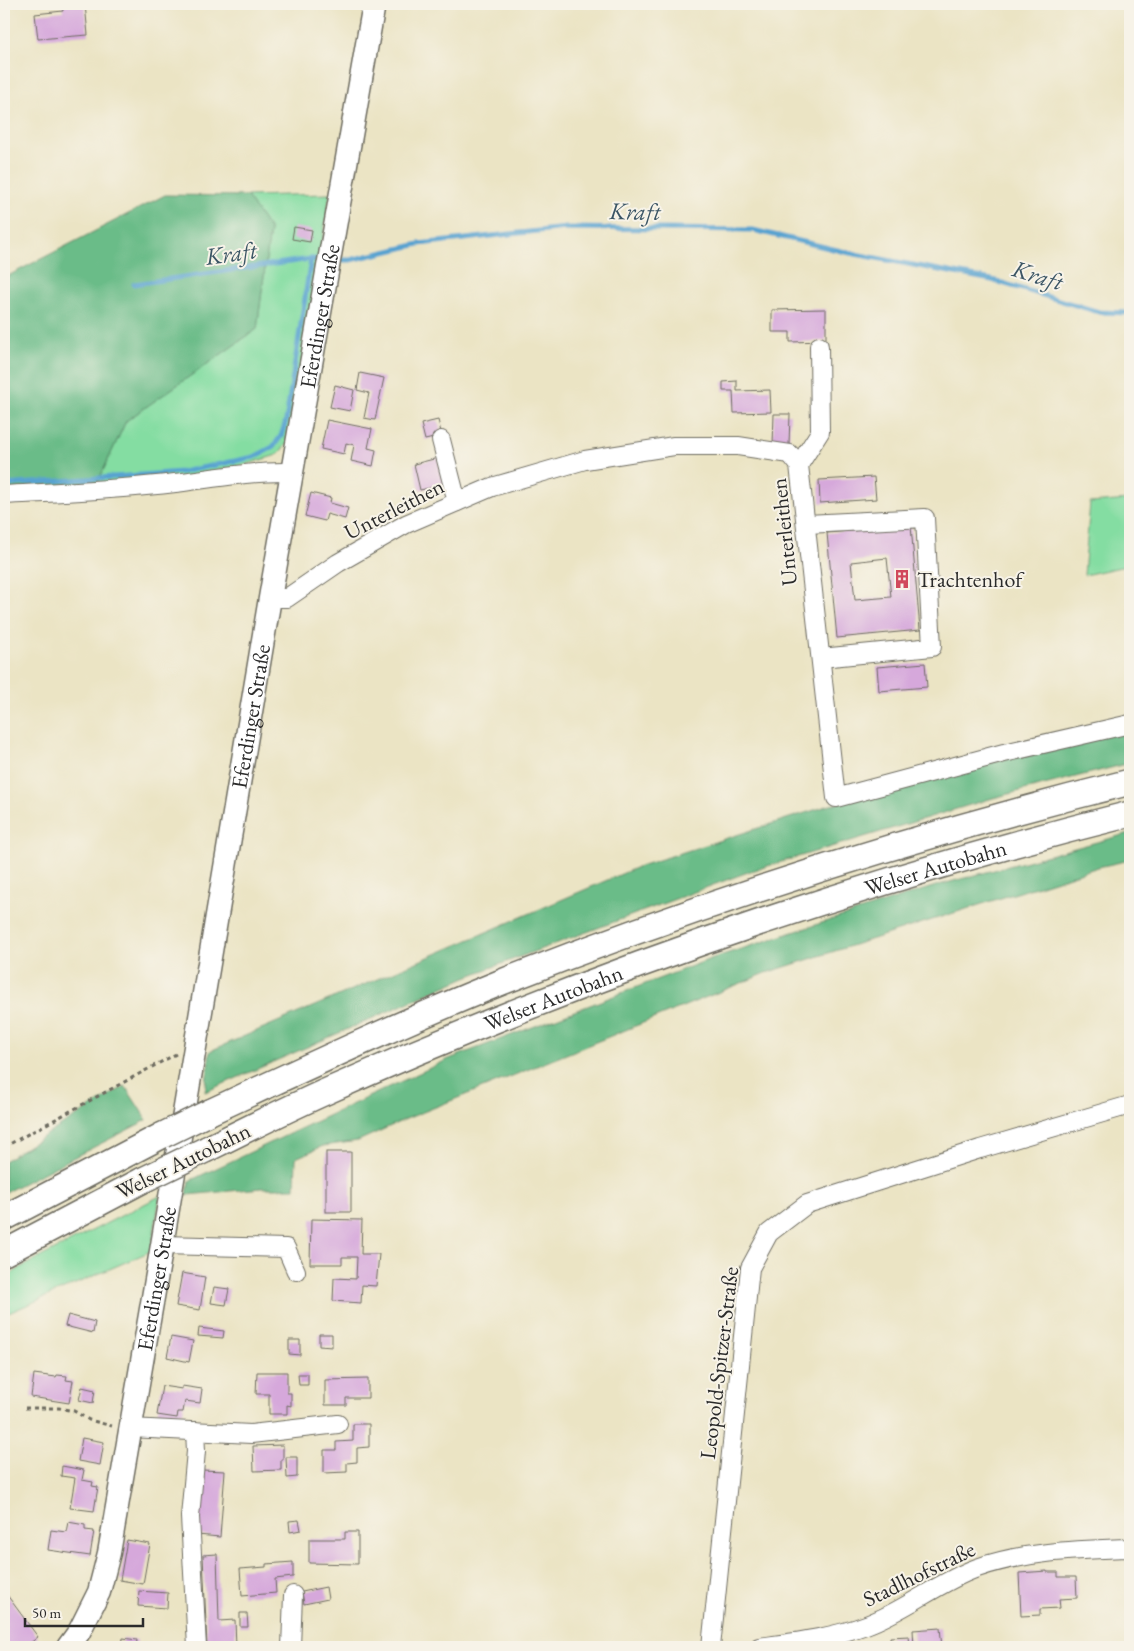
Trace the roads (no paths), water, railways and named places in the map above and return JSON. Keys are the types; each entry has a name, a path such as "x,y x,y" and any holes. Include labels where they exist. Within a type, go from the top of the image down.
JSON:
{"highway":[{"name":"Welser Autobahn","path":"4,1218 210,1112 356,1044 502,982 795,877 940,832 1130,782"},
{"name":"Welser Autobahn","path":"4,1253 143,1180 321,1094 572,989 809,906 946,863 1130,814"}],"main road":[{"name":"Eferdinger Straße","path":"68,1647 80,1632 99,1592 109,1553 270,598 374,4"}],"street":[{"path":"799,464 820,432 820,346"},
{"path":"441,440 457,502"},
{"name":"Unterleithen","path":"270,598 287,598 338,563 406,524 492,488 585,460 674,446 738,446 790,454 799,464 836,798 1004,753 1130,724"},
{"path":"4,495 122,488 174,483 233,474 292,472"},
{"path":"807,524 925,518 932,646 820,658"},
{"name":"Leopold-Spitzer-Straße","path":"711,1647 750,1268 769,1233 807,1204 980,1149 1130,1105"},
{"path":"162,1245 286,1248 296,1271"},
{"path":"130,1428 251,1434 338,1424"},
{"path":"195,1431 196,1451 190,1518 197,1647"},
{"name":"Stadlhofstraße","path":"758,1647 822,1637 867,1625 975,1569 1000,1561 1028,1555 1130,1548"},
{"path":"291,1647 293,1595"}],"waterway":[{"name":"Kraft","path":"335,260 350,260 419,244 566,228 753,230 850,253 992,280 1099,312 1130,313"},
{"name":"Kraft","path":"134,284 311,259 324,260"},
{"path":"4,485 182,472 254,457 273,447 281,436 286,421 311,259"}],"place":[{"name":"Trachtenhof","path":"902,579"}]}
